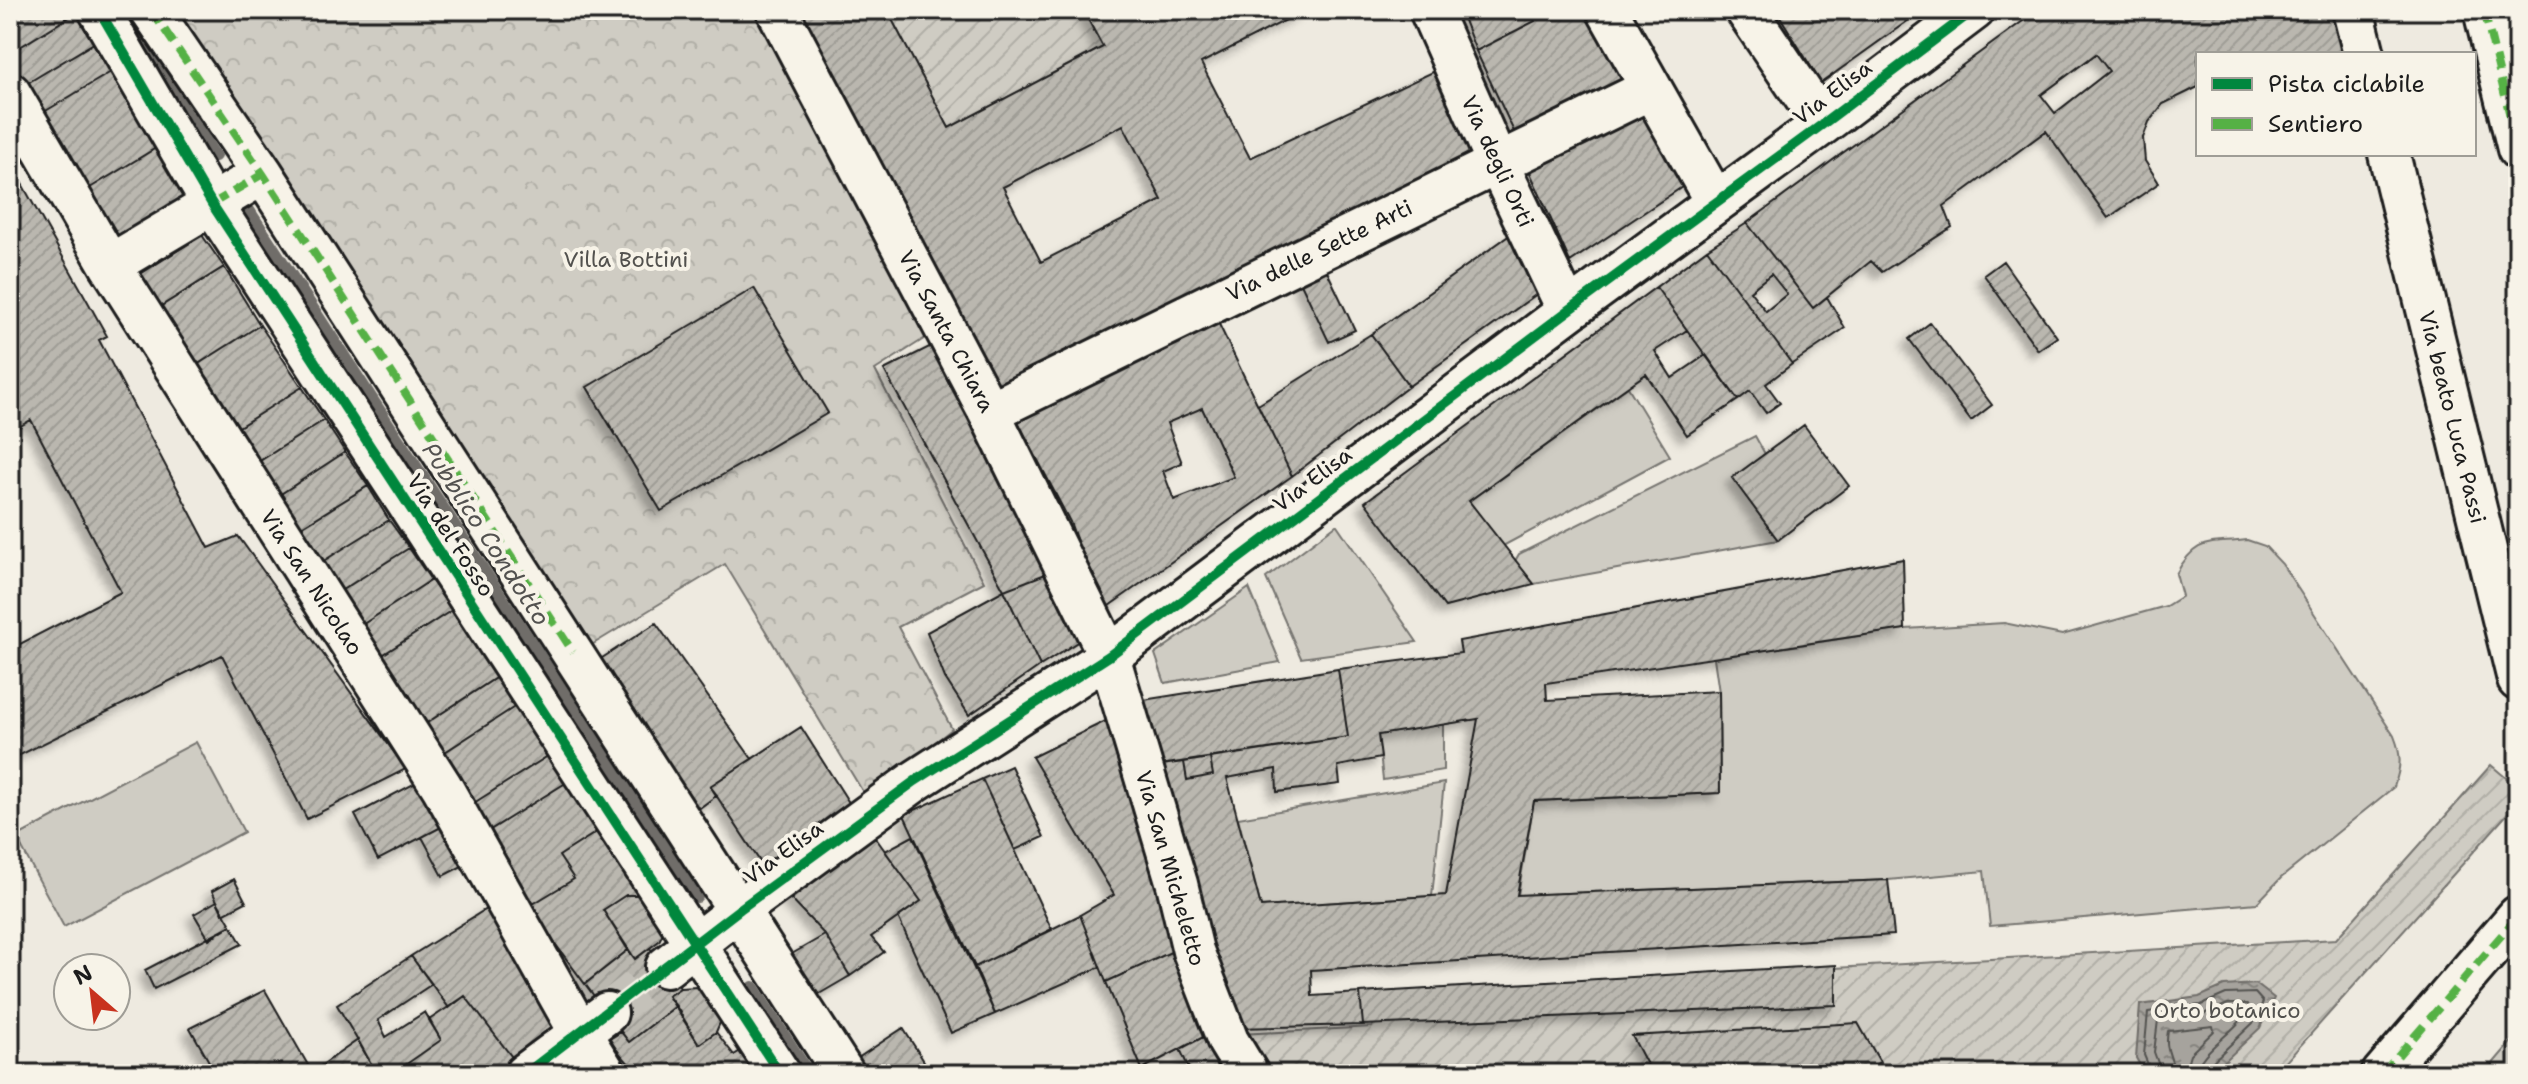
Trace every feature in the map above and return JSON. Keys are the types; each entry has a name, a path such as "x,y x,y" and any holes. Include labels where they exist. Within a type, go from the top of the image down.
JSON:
{"street":[{"name":"Via del Fosso","path":"99,10 212,204 680,956 780,1074"},
{"name":"Via del Fosso","path":"151,10 263,174 844,1074"},
{"name":"Via Santa Chiara","path":"777,10 989,412 1109,656"},
{"name":"Via degli Orti","path":"1430,10 1497,162 1568,311"},
{"path":"1607,10 1715,201"},
{"path":"1746,10 1823,124"},
{"name":"Via Elisa","path":"680,956 915,781 1109,656 1974,10"},
{"path":"2353,10 2364,52"},
{"path":"2484,10 2518,149"},
{"name":"Via delle Sette Arti","path":"989,412 1650,89"},
{"name":"Via San Nicolao","path":"10,93 110,265 594,1023 606,1074"},
{"name":"Via beato Luca Passi","path":"2389,156 2518,680"},
{"path":"110,265 263,174"},
{"name":"Via San Micheletto","path":"1109,656 1177,884 1193,951 1228,1041 1248,1074"},
{"path":"2382,1074 2518,916"},
{"path":"525,1074 594,1023"}],"green space":[{"name":"Villa Bottini","path":"172,10 766,10 938,330 875,370 984,582 898,627 952,729 866,797 725,564 590,646"},
{"path":"887,10 1083,10 1103,47 949,128"},
{"path":"1628,387 1670,456 1503,546 1469,501"},
{"path":"1755,436 1765,454 1733,478 1778,540 1534,584 1515,561 1519,554"},
{"path":"1337,525 1417,642 1301,658 1266,578"},
{"path":"2247,540 2265,546 2282,564 2394,736 2400,762 2394,787 2281,878 2257,903 1990,926 1984,871 1888,880 1518,895 1534,801 1720,793 1719,692 1714,658 1905,629 2004,623 2062,635 2166,606 2182,596 2176,574 2191,553 2213,543"},
{"path":"1249,588 1280,662 1165,683 1155,654"},
{"path":"1443,724 1443,770 1383,780 1378,735"},
{"path":"196,742 244,832 64,927 16,837"},
{"name":"Orto botanico","path":"2491,765 2518,788 2518,802 2275,1074 1256,1074 1240,1034 1372,1027 1386,994 2336,939"},
{"path":"1444,783 1432,896 1261,907 1238,818"},
{"path":"2518,1034 2518,1074 2484,1074"}],"water":[{"path":"2256,984 2274,998 2260,1028 2211,1074 2145,1074 2136,1058 2140,1005 2199,997 2224,986"}],"building":[{"path":"10,10 81,10 10,53"},
{"path":"81,10 99,40 21,87 10,69 10,53"},
{"path":"798,10 887,10 949,128 1103,47 1083,10 1306,10 1201,63 1250,158 1437,70 1480,154 993,389","holes":["1123,125 1162,200 1041,262 1003,187"]},
{"path":"1460,10 1528,10 1535,21 1476,51"},
{"path":"1528,10 1596,10 1633,79 1516,136 1476,51 1535,21"},
{"path":"1776,10 1923,10 1821,83"},
{"path":"2038,10 2342,10 2352,52 2196,52 2196,88 2163,104 2149,122 2143,138 2145,161 2159,183 2108,218 2046,131 1944,206 1952,227 1882,272 1871,261 1813,308 1747,223","holes":["2096,54 2109,71 2055,113 2041,95"]},
{"path":"99,40 116,69 39,115 21,87"},
{"path":"116,69 161,145 85,191 39,115"},
{"path":"1651,109 1691,181 1570,262 1528,168"},
{"path":"161,145 191,197 116,242 85,191"},
{"path":"21,182 107,336 99,340 209,548 238,536 406,769 307,819 222,655 10,760 10,649 121,592 31,420 10,432 10,188"},
{"path":"1747,223 1813,308 1827,297 1845,328 1792,364 1707,249","holes":["1771,274 1787,294 1766,311 1750,291"]},
{"path":"1514,232 1548,286 1409,386 1371,334"},
{"path":"202,235 224,267 158,308 139,275"},
{"path":"1707,249 1792,364 1766,384 1780,403 1766,413 1750,391 1738,400 1656,287"},
{"path":"2003,261 2057,337 2038,350 1984,275"},
{"path":"224,267 260,325 195,366 158,308"},
{"path":"1325,267 1355,330 1329,342 1299,279"},
{"path":"1656,287 1687,330 1655,351 1672,378 1706,355 1738,400 1687,435 1646,374 1623,390 1469,501 1534,584 1445,607 1365,502"},
{"name":"Villa Bottini","path":"754,288 828,413 661,511 587,387"},
{"path":"1217,320 1292,476 1102,611 1070,522 1017,420","holes":["1202,408 1234,477 1174,500 1163,471 1182,463 1167,423"]},
{"path":"1930,323 1992,405 1971,421 1909,339"},
{"path":"260,325 302,387 234,430 195,366"},
{"path":"1371,334 1409,386 1292,476 1258,405"},
{"path":"943,340 1056,570 1004,590 884,370"},
{"path":"302,387 324,420 255,464 234,430"},
{"path":"324,420 345,452 276,497 255,464"},
{"path":"1804,425 1849,486 1778,540 1732,478"},
{"path":"345,452 368,486 295,531 276,497"},
{"path":"368,486 389,520 317,565 295,531"},
{"path":"389,520 409,548 334,595 317,565"},
{"path":"409,548 431,580 354,630 334,595"},
{"path":"1903,559 1905,629 1546,683 1547,700 1719,691 1720,793 1534,801 1517,895 1888,880 1894,935 1311,970 1312,996 1360,993 1363,1025 1235,1028 1153,766 1184,762 1187,780 1213,775 1210,758 1348,737 1338,669 1461,653 1459,641","holes":["1478,719 1446,895 1261,907 1227,778 1276,769 1277,792 1340,784 1338,766 1381,758 1378,735"]},
{"path":"1056,570 1085,637 1040,666 1004,590"},
{"path":"431,580 452,610 373,661 354,630"},
{"path":"1004,590 1040,666 969,715 945,678 927,632"},
{"path":"452,610 497,677 416,730 373,661"},
{"path":"656,623 752,759 710,786 717,795 697,810 599,660"},
{"path":"1338,669 1348,737 1153,766 1143,700"},
{"path":"497,677 516,706 434,759 416,730"},
{"path":"516,706 551,754 466,808 434,759"},
{"path":"1114,717 1186,945 1106,982 1080,915 1114,895 1032,757"},
{"path":"801,727 853,809 765,869 710,786"},
{"path":"551,754 572,779 482,835 466,808"},
{"path":"1210,758 1213,775 1187,780 1184,762"},
{"path":"1011,766 1044,837 1015,850 982,779"},
{"path":"423,779 447,824 378,860 355,815"},
{"path":"572,779 603,828 559,856 574,879 528,907 482,835"},
{"path":"982,779 1052,930 975,967 904,815"},
{"path":"447,824 468,863 443,876 422,837"},
{"path":"603,828 640,895 626,895 603,910 628,950 585,984 528,907 574,879 559,856"},
{"path":"870,830 921,901 871,937 884,952 850,976 825,935 788,896"},
{"path":"913,836 995,1014 951,1033 898,917 921,901 885,851"},
{"path":"234,879 246,902 223,914 212,891"},
{"path":"626,895 640,895 664,931 659,941 635,959 603,910"},
{"path":"217,901 231,925 209,939 194,914"},
{"path":"494,904 557,1027 515,1061 465,996 449,1008 411,956"},
{"path":"1080,915 1100,967 995,1014 975,967"},
{"path":"231,925 242,944 154,989 145,970"},
{"path":"825,935 850,976 814,997 790,955"},
{"path":"1186,945 1217,1030 1142,1069 1106,982"},
{"path":"650,948 680,988 668,996 676,1006 629,1042 585,984 628,950 635,959"},
{"path":"411,956 432,984 378,1020 386,1037 425,1012 441,1040 398,1070 400,1074 377,1074 337,1005"},
{"path":"1836,965 1836,1005 1363,1025 1360,993"},
{"path":"680,988 711,989 722,1018 716,1032 699,1044 668,996"},
{"path":"265,990 312,1072 216,1074 190,1028"},
{"path":"465,996 515,1061 499,1074 400,1074 398,1070 441,1040 429,1020"},
{"path":"676,1006 699,1044 716,1032 734,1055 750,1045 766,1074 638,1074 608,1040 621,1032 629,1042"},
{"path":"1858,1023 1880,1062 1859,1074 1652,1074 1632,1036"},
{"path":"903,1028 932,1074 859,1074 852,1062"},
{"path":"1217,1030 1233,1074 1184,1074 1190,1071 1180,1049"},
{"path":"358,1040 377,1074 312,1072"}],"waterway":[{"name":"Pubblico Condotto","path":"127,19 215,156"},
{"name":"Pubblico Condotto","path":"239,195 697,897"},
{"name":"Pubblico Condotto","path":"753,987 809,1074"}],"tunnel":[{"path":"607,1013 666,967"}],"marked path":[{"path":"151,10 263,174 573,652"},
{"path":"2484,10 2518,149"},
{"path":"212,204 263,174"},
{"path":"2382,1074 2518,916"}],"cycle path":[{"path":"99,10 212,204 780,1074"},
{"path":"525,1074 740,909 915,781 1109,656 1974,10"}]}
